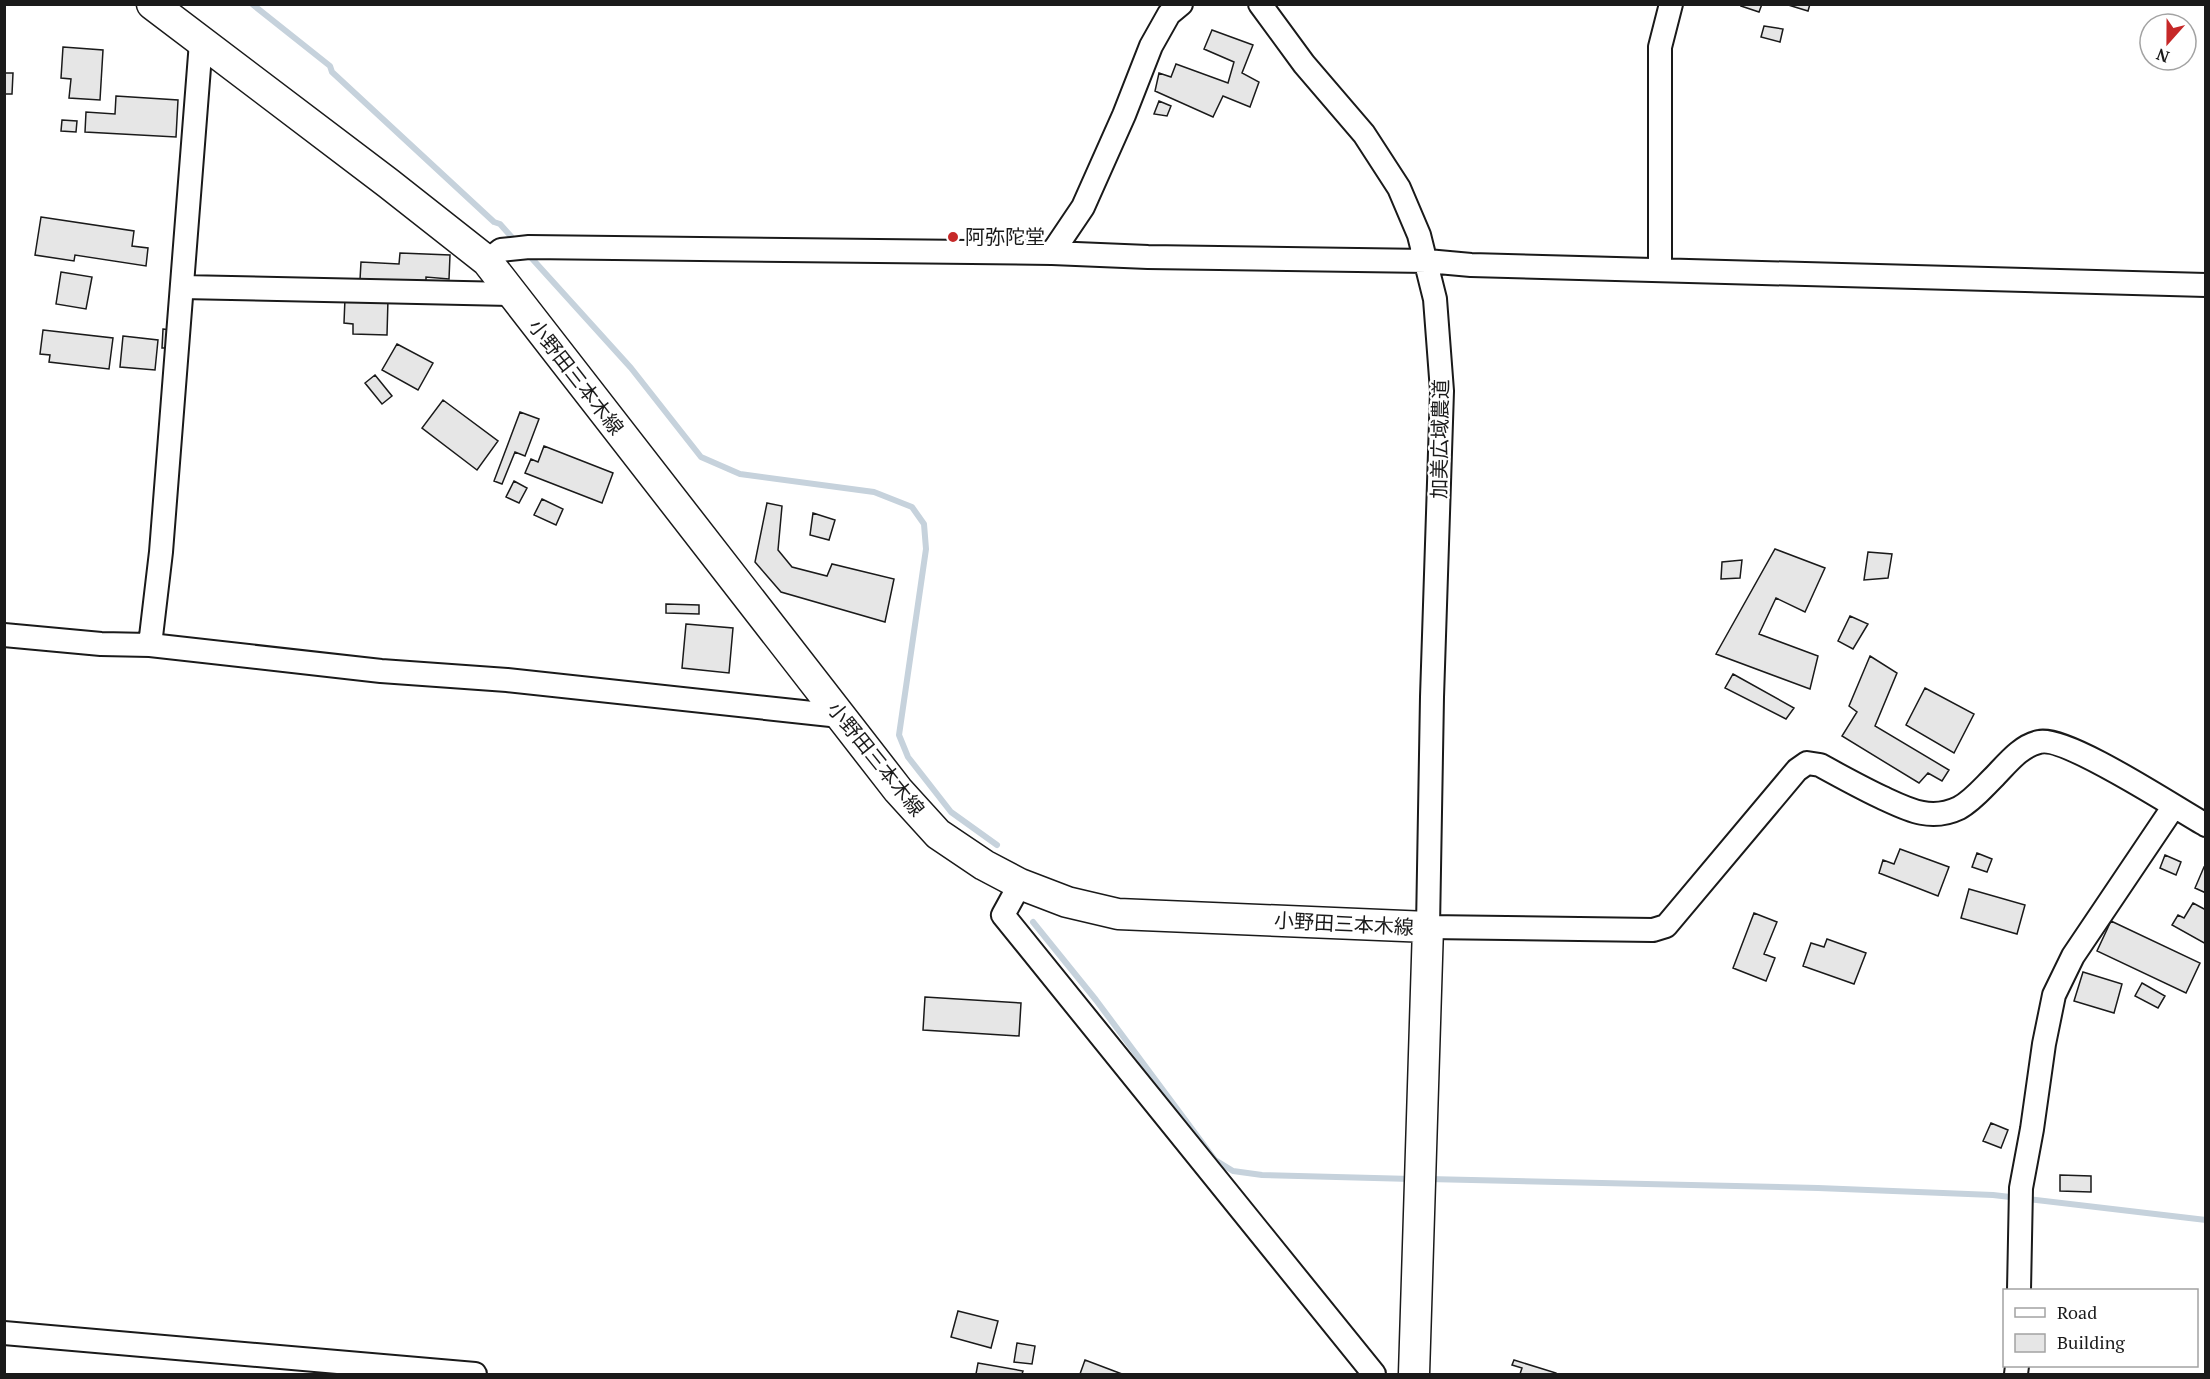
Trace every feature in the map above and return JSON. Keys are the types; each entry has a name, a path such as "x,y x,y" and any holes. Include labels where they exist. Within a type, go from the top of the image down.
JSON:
{"main road":[{"name":"小野田三本木線","path":"152,4 487,261 898,790 939,834 984,865 1020,884 1067,902 1118,914 1428,927 1414,1374"}],"street":[{"path":"1052,253 1083,207 1124,115 1150,46 1169,14 1181,4"},
{"name":"加美広域農道","path":"1260,4 1305,64 1364,134 1399,188 1419,235 1435,299 1442,391 1432,697 1428,927"},
{"path":"1660,269 1660,47 1671,4"},
{"path":"150,645 161,552 201,42"},
{"path":"487,261 501,250 529,247 1052,253 1427,261 1471,265 2205,285"},
{"path":"182,286 512,294"},
{"path":"4,635 101,644 150,645 381,671 507,680 840,716"},
{"path":"1428,927 1653,930 1666,926 1797,770 1807,763 1820,765 1903,808 1920,813 1947,813 1973,798 2016,755 2040,742 2054,742 2087,756 2205,825"},
{"path":"2019,1289 2020,1188 2054,995 2073,956 2174,806"},
{"path":"1020,884 1003,915 1374,1374"},
{"path":"4,1333 475,1374"}],"building":[{"path":"1742,4 1762,4 1759,12 1741,6"},
{"path":"1785,4 1810,4 1808,11"},
{"path":"1764,26 1783,29 1780,42 1761,37"},
{"path":"1212,30 1253,45 1242,73 1259,82 1250,107 1223,96 1213,117 1155,91 1159,73 1171,77 1176,64 1228,83 1234,62 1204,49"},
{"path":"63,47 103,50 100,100 69,98 71,79 61,78"},
{"path":"4,73 13,73 12,94 4,94"},
{"path":"116,96 178,100 176,137 85,132 86,112 115,114"},
{"path":"1159,101 1171,106 1167,116 1154,114"},
{"path":"62,120 77,121 76,132 61,131"},
{"path":"41,217 134,231 132,246 148,248 146,266 75,255 74,261 35,255"},
{"path":"400,253 450,255 449,279 426,277 426,284 360,280 361,262 399,264"},
{"path":"61,272 92,277 86,309 56,304"},
{"path":"345,298 388,299 387,335 353,334 353,324 344,323"},
{"path":"163,329 170,330 169,348 162,348"},
{"path":"43,330 113,338 109,369 49,362 50,355 40,354"},
{"path":"123,336 158,340 155,370 120,367"},
{"path":"397,344 433,363 418,390 382,370"},
{"path":"375,375 392,396 382,404 365,383"},
{"path":"443,400 498,441 477,470 422,428"},
{"path":"520,412 539,419 525,456 515,452 502,484 494,481"},
{"path":"544,446 613,473 602,503 525,473 531,459 538,462"},
{"path":"514,481 527,488 519,503 506,497"},
{"path":"542,499 563,509 556,525 534,515"},
{"path":"767,503 782,506 778,550 792,567 827,576 832,564 894,579 885,622 781,592 755,562"},
{"path":"813,513 835,520 829,540 810,535"},
{"path":"1775,549 1825,568 1805,612 1776,598 1759,634 1818,656 1810,689 1716,654"},
{"path":"1868,552 1892,554 1888,578 1864,580"},
{"path":"1742,560 1740,578 1721,579 1722,562"},
{"path":"666,604 699,605 699,614 666,613"},
{"path":"1850,616 1868,624 1853,649 1838,641"},
{"path":"686,624 733,628 729,673 682,668"},
{"path":"1870,656 1897,673 1875,726 1949,770 1942,781 1928,773 1919,783 1842,736 1857,712 1849,706"},
{"path":"1733,674 1794,708 1786,719 1725,688"},
{"path":"1925,688 1974,714 1954,753 1906,725"},
{"path":"1900,849 1949,867 1938,896 1879,873 1883,860 1894,864"},
{"path":"1977,853 1992,859 1987,872 1972,867"},
{"path":"2165,855 2181,862 2176,875 2160,868"},
{"path":"2204,867 2206,868 2206,893 2195,888"},
{"path":"1969,889 2025,905 2017,934 1961,918"},
{"path":"2193,903 2206,910 2206,944 2172,925 2178,915 2184,918"},
{"path":"1754,913 1777,922 1764,954 1775,958 1766,981 1733,968"},
{"path":"2111,921 2200,963 2186,993 2097,951"},
{"path":"1827,939 1866,953 1854,984 1803,966 1811,943 1824,947"},
{"path":"2083,972 2122,984 2114,1013 2074,1001"},
{"path":"2142,983 2165,996 2158,1008 2135,996"},
{"path":"925,997 1021,1003 1019,1036 923,1030"},
{"path":"1991,1123 2008,1130 2001,1148 1983,1141"},
{"path":"2060,1175 2091,1176 2091,1192 2060,1191"},
{"path":"958,1311 998,1321 991,1348 951,1337"},
{"path":"1017,1343 1035,1346 1032,1364 1014,1362"},
{"path":"1085,1360 1122,1374 1080,1374"},
{"path":"1514,1360 1556,1374 1520,1374 1522,1368 1512,1365"},
{"path":"978,1363 1023,1371 1022,1374 976,1374"}],"waterway":[{"path":"252,4 330,66 332,72 494,222 500,224 517,243"},
{"path":"526,252 631,368 701,457 740,474 874,492 912,507 924,524 926,549 899,735 908,757 951,812 997,845"},
{"path":"1033,922 1096,1000 1215,1160 1233,1171 1262,1175 1412,1179"},
{"path":"1428,1179 1818,1188 1993,1195 2206,1220"}],"place":[{"name":"阿弥陀堂","path":"953,237"}]}
